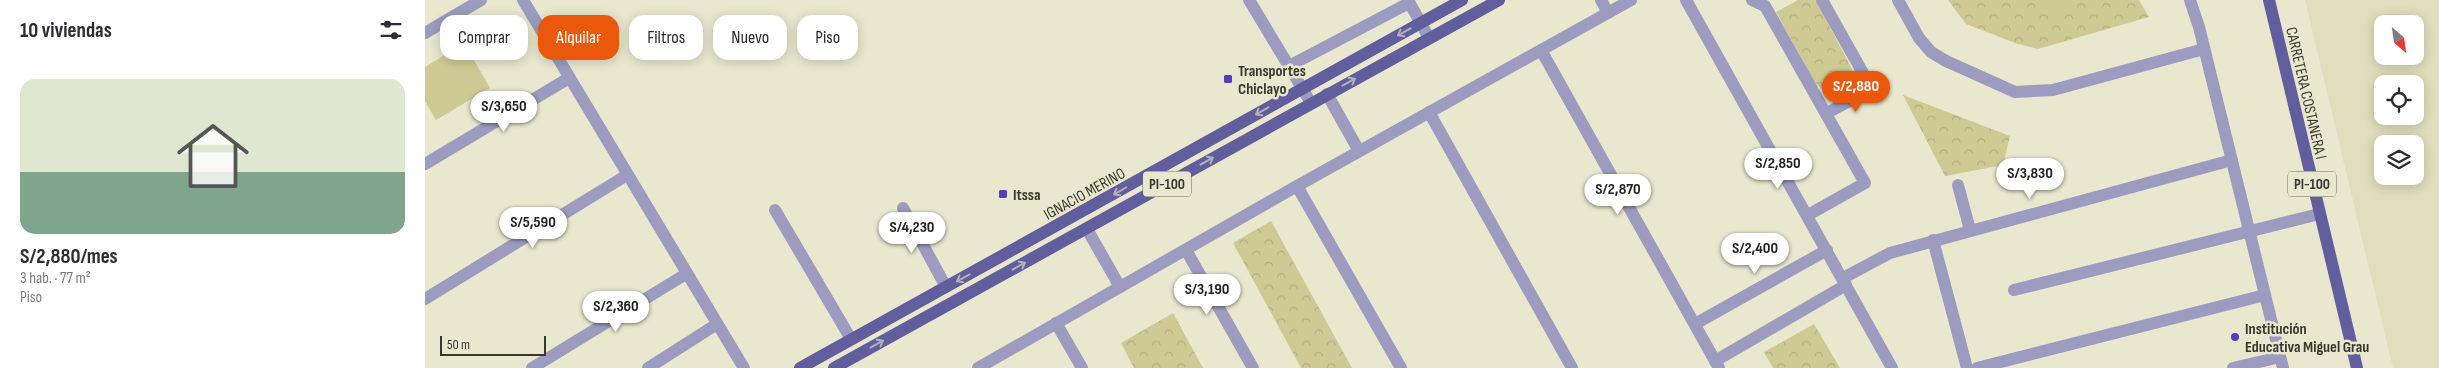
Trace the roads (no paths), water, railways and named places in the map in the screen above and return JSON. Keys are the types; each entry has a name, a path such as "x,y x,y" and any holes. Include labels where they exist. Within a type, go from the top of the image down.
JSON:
{"main road":[{"name":"IGNACIO MERINO","path":"800,368 1462,0"},
{"name":"PI-100","path":"834,368 1499,0"},
{"name":"CARRETERA COSTANERA I","path":"2269,0 2357,368"}],"street":[{"path":"425,33 481,0"},
{"path":"523,0 744,368"},
{"path":"1249,0 1311,103"},
{"path":"1601,0 1608,13"},
{"path":"978,368 1359,151 1631,0"},
{"path":"1686,0 1892,368"},
{"path":"1752,0 1765,6 1865,183 1808,215"},
{"path":"1765,6 1777,0"},
{"path":"1822,0 1872,89 1827,113"},
{"path":"1898,0 1919,38 1931,52 1946,61 2015,92 2053,90 2204,49"},
{"path":"2190,0 2282,362 2233,368"},
{"path":"1289,66 1409,1 1429,38"},
{"path":"1541,50 1717,364 1890,253 2232,160"},
{"path":"425,164 569,78"},
{"path":"1327,94 1359,151"},
{"path":"1429,112 1572,368"},
{"path":"425,299 627,175"},
{"path":"1958,185 1969,230"},
{"path":"1297,186 1401,368"},
{"path":"903,208 946,287"},
{"path":"775,210 851,339"},
{"path":"2013,290 2319,214"},
{"path":"1087,229 1120,287"},
{"path":"1933,240 1967,368"},
{"path":"1187,250 1253,368"},
{"path":"1695,324 1827,250"},
{"path":"532,368 686,274"},
{"path":"1977,368 2265,295"},
{"path":"1056,323 1082,368"},
{"path":"648,368 717,324"}],"place":[{"name":"Transportes Chiclayo","path":"1228,79"},
{"name":"Itssa","path":"1003,194"},
{"name":"Institución Educativa Miguel Grau","path":"2235,337"}]}
